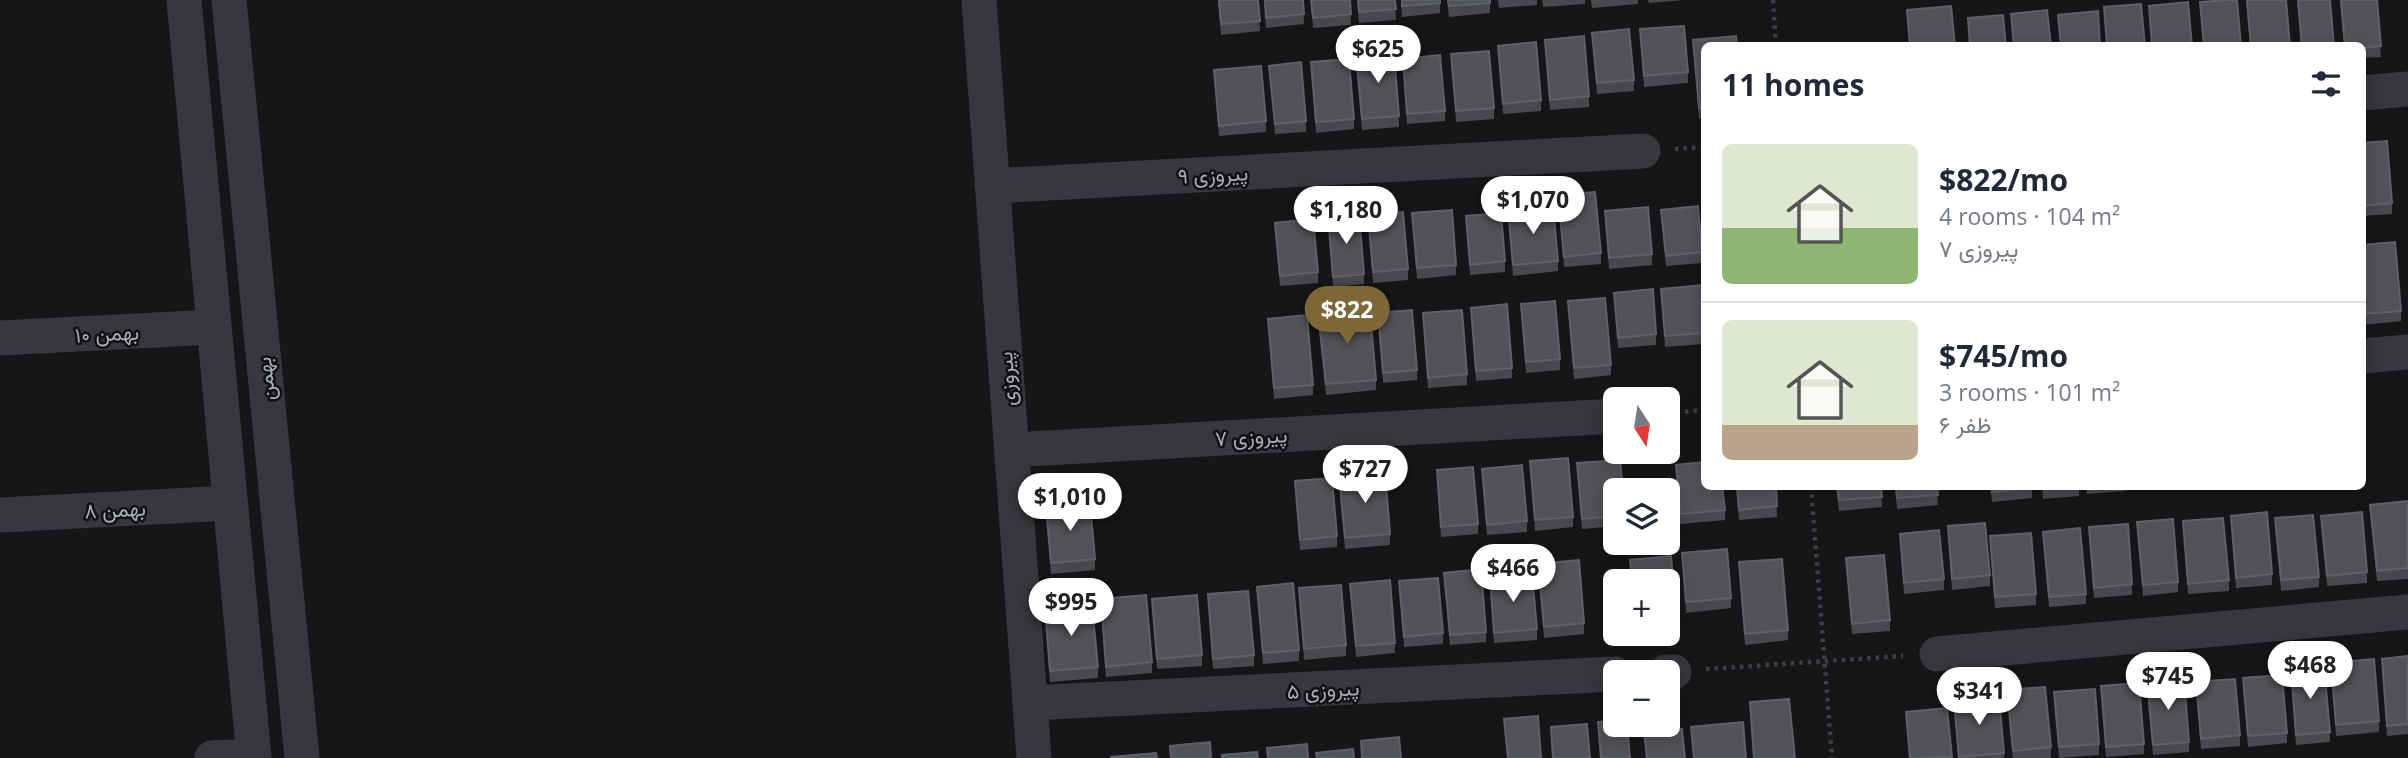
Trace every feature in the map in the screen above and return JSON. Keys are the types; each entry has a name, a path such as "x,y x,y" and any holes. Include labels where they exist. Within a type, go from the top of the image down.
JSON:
{"street":[{"path":"184,0 254,757 212,758"},
{"name":"بهمن","path":"229,0 302,758"},
{"name":"پیروزی","path":"979,0 1034,758"},
{"path":"2366,93 2408,89"},
{"name":"پیروزی ۹","path":"992,186 1643,151"},
{"name":"بهمن ۱۰","path":"0,338 214,327"},
{"path":"2366,356 2408,352"},
{"name":"پیروزی ۷","path":"1012,450 1603,417"},
{"name":"بهمن ۸","path":"0,515 230,503"},
{"path":"1937,654 2408,612"},
{"name":"پیروزی ۵","path":"1030,703 1603,675"}],"path":[{"path":"1773,0 1776,42"},
{"path":"1680,412 1701,410"},
{"path":"1811,490 1832,758"},
{"path":"1680,671 1937,654"}],"building":[{"path":"1219,0 1258,0 1260,21 1221,24"},
{"path":"1265,0 1303,0 1304,14 1266,18"},
{"path":"1311,0 1350,0 1351,14 1313,18"},
{"path":"1358,0 1395,0 1396,9 1359,12"},
{"path":"1402,0 1440,0 1440,3 1402,6"},
{"path":"1448,0 1490,0 1490,3 1449,6"},
{"path":"2237,0 2241,42 2204,42 2200,2"},
{"path":"2247,0 2286,0 2290,42 2251,42"},
{"path":"2298,0 2330,0 2334,42 2302,42"},
{"path":"2341,0 2377,0 2381,46 2366,48 2366,42 2345,42"},
{"path":"2188,2 2192,42 2152,42 2149,6"},
{"path":"2141,4 2145,42 2107,42 2104,7"},
{"path":"1951,6 1955,42 1910,42 1907,10"},
{"path":"2047,10 2051,42 2014,42 2011,14"},
{"path":"2098,11 2100,42 2061,42 2058,15"},
{"path":"2003,15 2006,42 1970,42 1968,18"},
{"path":"1684,26 1688,72 1644,76 1640,29"},
{"path":"1629,29 1634,80 1597,83 1592,33"},
{"path":"1584,36 1589,96 1550,100 1545,40"},
{"path":"1736,36 1737,42 1701,42 1701,108 1699,108 1693,40"},
{"path":"1536,42 1541,100 1503,104 1498,46"},
{"path":"1489,51 1494,108 1456,111 1451,54"},
{"path":"1394,52 1399,116 1362,119 1356,55"},
{"path":"1440,55 1445,111 1407,114 1403,59"},
{"path":"1349,59 1354,119 1316,122 1311,62"},
{"path":"1301,62 1306,121 1275,124 1269,66"},
{"path":"1261,66 1266,121 1219,126 1214,70"},
{"path":"2387,141 2392,203 2366,206 2366,143"},
{"path":"1595,192 1601,253 1564,257 1558,195"},
{"path":"1553,206 1558,261 1513,265 1508,210"},
{"path":"1698,206 1701,252 1666,256 1661,210"},
{"path":"1648,207 1652,254 1609,258 1605,211"},
{"path":"1452,210 1456,265 1417,268 1412,213"},
{"path":"1403,212 1408,269 1373,272 1368,215"},
{"path":"1501,213 1505,261 1470,265 1466,216"},
{"path":"1359,214 1364,274 1333,277 1328,217"},
{"path":"1313,219 1318,272 1280,276 1275,223"},
{"path":"2395,242 2401,311 2366,314 2366,245"},
{"path":"1701,285 1701,333 1665,336 1661,289"},
{"path":"1653,289 1656,334 1618,338 1614,293"},
{"path":"1605,298 1611,365 1574,368 1568,301"},
{"path":"1555,301 1560,359 1526,362 1521,304"},
{"path":"1507,304 1512,368 1476,371 1471,308"},
{"path":"1412,310 1417,370 1383,373 1378,313"},
{"path":"1462,310 1467,374 1428,378 1423,313"},
{"path":"1318,311 1370,311 1376,380 1326,384"},
{"path":"1307,315 1313,385 1274,388 1268,319"},
{"path":"1568,458 1573,517 1535,520 1530,461"},
{"path":"1603,461 1603,464 1620,464 1622,478 1603,478 1603,517 1582,519 1577,463"},
{"path":"1701,462 1701,490 1722,490 1725,510 1680,514 1680,478 1677,478 1676,465"},
{"path":"1522,465 1527,521 1487,525 1482,469"},
{"path":"1473,467 1478,524 1441,527 1437,470"},
{"path":"1385,472 1390,534 1345,538 1339,476"},
{"path":"1332,478 1337,536 1300,540 1295,481"},
{"path":"1737,490 1776,490 1777,506 1739,510"},
{"path":"1838,490 1881,490 1882,497 1839,500"},
{"path":"1896,490 1937,490 1938,495 1897,498"},
{"path":"2408,501 2408,568 2377,571 2370,505"},
{"path":"1090,503 1095,559 1051,563 1046,507"},
{"path":"2267,512 2272,574 2236,578 2231,516"},
{"path":"2362,512 2367,572 2327,576 2321,516"},
{"path":"2313,515 2319,577 2281,580 2275,518"},
{"path":"2223,518 2229,580 2188,584 2183,521"},
{"path":"2173,519 2178,582 2143,585 2137,522"},
{"path":"1985,523 1990,575 1952,579 1948,526"},
{"path":"2128,524 2132,584 2094,588 2089,527"},
{"path":"2080,528 2086,594 2049,597 2043,532"},
{"path":"1939,530 1944,579 1904,583 1900,534"},
{"path":"2031,533 2036,594 1995,597 1990,536"},
{"path":"1727,549 1731,598 1686,602 1682,553"},
{"path":"1884,555 1890,620 1852,624 1846,558"},
{"path":"1671,556 1672,569 1631,569 1630,560"},
{"path":"1782,559 1788,630 1745,634 1739,562"},
{"path":"1579,560 1584,623 1544,627 1538,564"},
{"path":"1481,569 1486,632 1450,635 1444,573"},
{"path":"1532,574 1537,629 1494,633 1490,578"},
{"path":"1438,578 1443,633 1404,637 1399,581"},
{"path":"1390,580 1395,643 1356,646 1350,584"},
{"path":"1293,583 1299,650 1263,653 1257,587"},
{"path":"1341,585 1346,645 1304,649 1299,588"},
{"path":"1248,591 1254,655 1213,659 1208,594"},
{"path":"1146,595 1152,662 1106,667 1101,599"},
{"path":"1197,595 1202,655 1157,659 1152,599"},
{"path":"1092,605 1098,667 1050,671 1045,609"},
{"path":"2408,656 2408,724 2387,726 2382,659"},
{"path":"2374,659 2379,721 2336,725 2331,663"},
{"path":"2324,666 2330,732 2296,735 2291,669"},
{"path":"2282,675 2287,733 2248,736 2243,678"},
{"path":"2184,679 2189,742 2153,745 2147,682"},
{"path":"2235,679 2240,735 2201,739 2196,682"},
{"path":"2139,683 2144,744 2106,747 2101,686"},
{"path":"2045,687 2051,747 2013,751 2007,690"},
{"path":"2095,689 2099,744 2059,747 2054,692"},
{"path":"1999,697 2004,753 1959,757 1954,702"},
{"path":"1789,699 1795,758 1754,758 1750,702"},
{"path":"1947,708 1952,757 1910,758 1906,712"},
{"path":"1538,716 1541,758 1508,758 1504,719"},
{"path":"1598,722 1603,722 1603,737 1628,737 1630,758 1601,758"},
{"path":"1743,722 1746,758 1694,758 1691,727"},
{"path":"1587,724 1590,758 1553,758 1551,727"},
{"path":"1680,729 1685,758 1647,758 1645,737 1680,737"},
{"path":"1399,737 1401,758 1362,758 1361,741"},
{"path":"1210,742 1211,758 1171,758 1170,746"},
{"path":"1307,744 1308,758 1268,758 1267,748"},
{"path":"1353,749 1354,758 1317,758 1316,753"},
{"path":"1257,752 1258,758 1222,758 1222,755"},
{"path":"1156,753 1157,758 1111,758 1111,757"}]}
